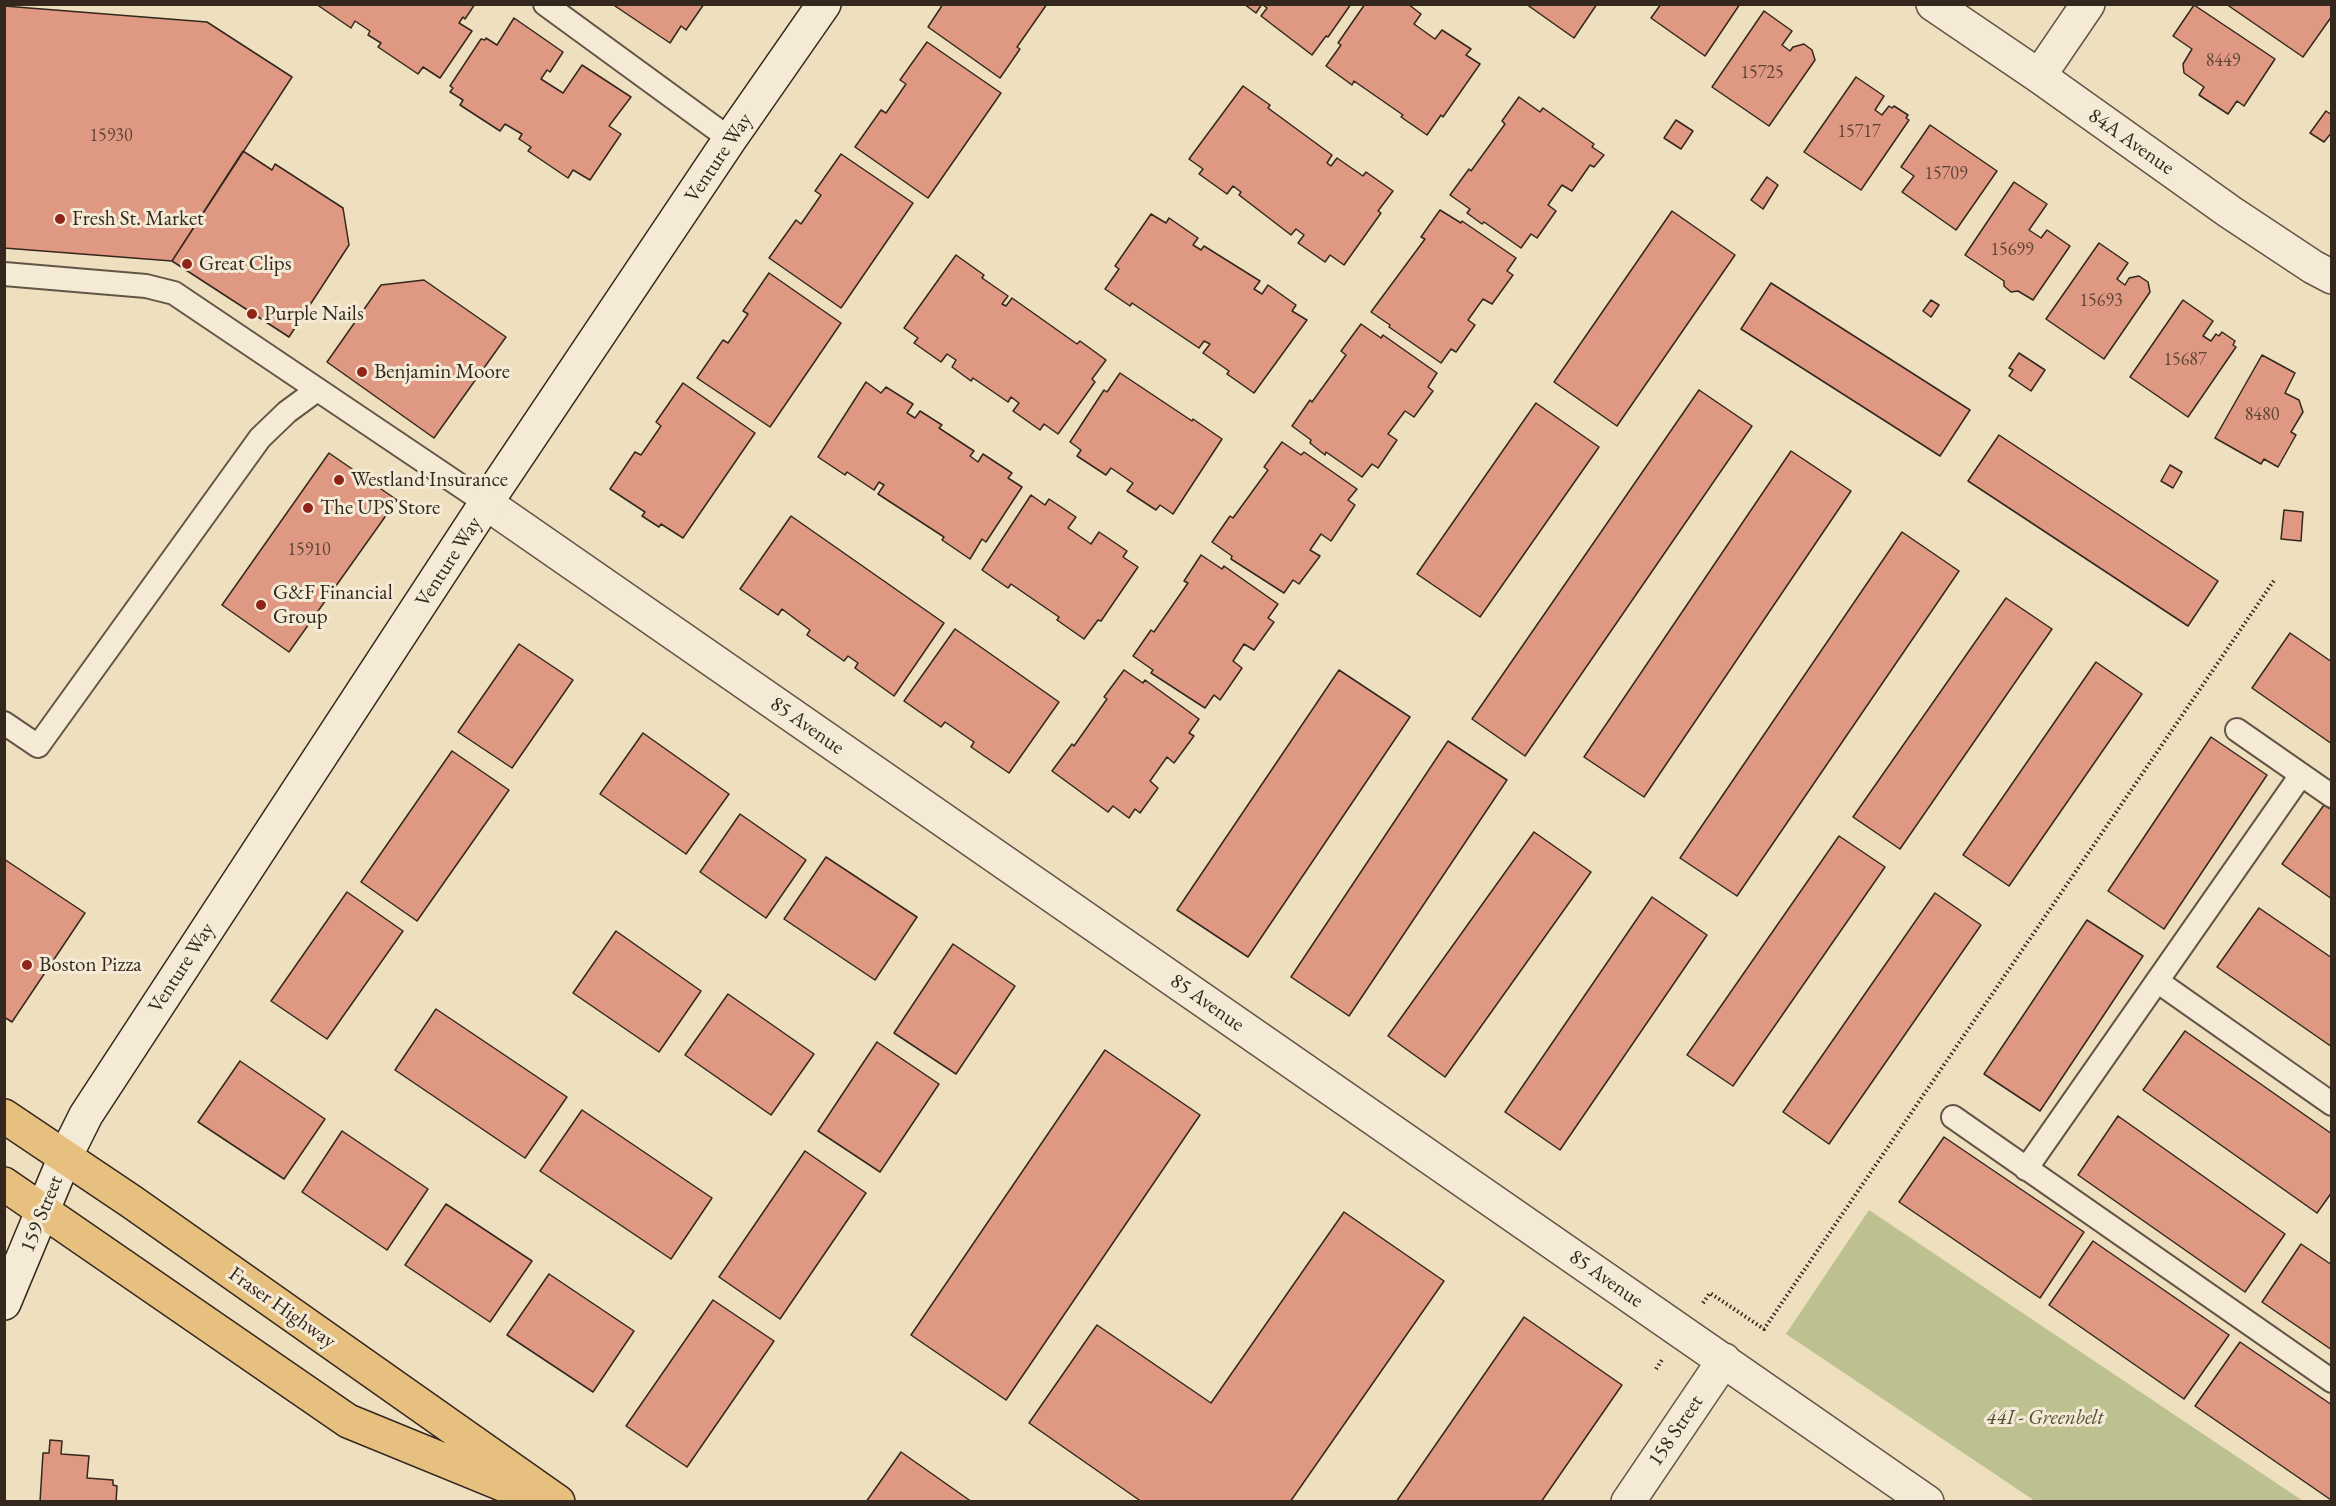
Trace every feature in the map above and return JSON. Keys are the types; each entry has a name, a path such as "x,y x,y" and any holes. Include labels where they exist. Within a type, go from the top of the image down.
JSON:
{"main road":[{"name":"Fraser Highway","path":"4,1116 558,1502"},
{"path":"4,1184 348,1421 544,1502"}],"street":[{"name":"Venture Way","path":"65,1157 97,1098 228,897 315,769 486,503 730,139 824,4"},
{"name":"84A Avenue","path":"1933,4 2039,76 2229,212 2331,277"},
{"path":"2039,76 2088,4"},
{"name":"85 Avenue","path":"486,503 1928,1502"},
{"name":"159 Street","path":"4,1303 65,1157"},
{"name":"158 Street","path":"1628,1502 1724,1360"}],"lane":[{"path":"556,7 730,139"},
{"path":"4,274 120,283 174,293 486,503"},
{"path":"4,723 38,747 260,438 280,418 317,390"},
{"path":"2237,730 2331,796"},
{"path":"2026,1169 2301,774"},
{"path":"2157,981 2331,1104"},
{"path":"1953,1117 2331,1381"}],"path":[{"path":"1698,1311 1710,1293 1764,1329 2275,579"}],"green space":[{"name":"44I - Greenbelt","path":"1869,1210 2303,1501 2035,1501 1786,1334"}],"building":[{"path":"316,4 475,4 465,19 463,17 459,23 472,31 440,78 423,67 418,74 378,47 381,43 368,35 370,31 355,21 351,28"},
{"path":"616,4 704,4 686,30 681,26 670,43 615,6"},
{"path":"943,4 1047,4 1017,47 1020,49 1000,78 928,27"},
{"path":"1244,4 1262,4 1256,13"},
{"path":"1262,4 1351,4 1312,55 1261,16 1267,8"},
{"path":"1365,4 1408,4 1421,14 1414,24 1435,39 1442,30 1471,49 1466,55 1480,64 1443,117 1441,115 1427,135 1401,117 1403,115 1354,81 1352,85 1326,66 1341,45 1338,43"},
{"path":"1526,4 1597,4 1574,38"},
{"path":"1661,4 1740,4 1705,56 1651,18"},
{"path":"2226,4 2332,4 2332,16 2303,57"},
{"path":"2194,5 2275,59 2244,106 2237,101 2228,114 2199,95 2204,87 2184,73 2183,64 2192,49 2173,36"},
{"path":"4,6 207,22 292,77 172,261 4,248"},
{"path":"1764,11 1792,31 1782,45 1790,51 1793,47 1804,44 1812,50 1815,60 1769,126 1712,87"},
{"path":"514,18 563,52 550,72 547,70 541,79 563,93 582,65 631,97 609,126 621,134 590,180 573,170 568,178 528,151 531,147 519,139 522,134 505,124 500,131 460,105 463,100 450,92 453,88 450,86 481,39 486,38 497,45"},
{"path":"927,42 1001,93 928,198 855,147 881,110 886,113 906,84 900,80"},
{"path":"1856,77 1884,96 1875,110 1882,115 1889,106 1892,108 1894,106 1908,115 1906,118 1909,120 1861,190 1804,152"},
{"path":"1243,86 1270,105 1268,108 1332,155 1327,163 1331,166 1337,158 1363,176 1366,172 1393,191 1378,211 1381,213 1344,265 1330,255 1325,262 1298,243 1304,235 1296,229 1291,235 1239,195 1241,192 1233,186 1227,194 1199,174 1203,169 1189,159"},
{"path":"1519,97 1540,112 1543,108 1594,144 1592,147 1604,155 1594,167 1590,165 1572,191 1562,185 1548,205 1556,211 1537,238 1531,234 1521,248 1467,213 1470,209 1450,195 1469,169 1471,171 1505,124 1502,121"},
{"path":"2326,111 2332,115 2332,132 2324,142 2310,133"},
{"path":"1676,120 1693,131 1681,149 1664,138"},
{"path":"1930,125 1997,171 1956,230 1902,192 1914,176 1901,167"},
{"path":"243,151 272,170 275,164 343,208 349,245 289,337 172,261"},
{"path":"841,154 913,203 841,308 769,258 796,220 801,224 821,195 815,191"},
{"path":"1767,177 1778,185 1763,209 1751,200"},
{"path":"2014,182 2047,204 2029,230 2041,238 2047,230 2070,246 2033,300 2018,291 2011,292 2004,286 2004,281 1965,255"},
{"path":"1440,210 1461,223 1462,221 1516,258 1507,271 1513,275 1492,304 1483,299 1468,320 1475,325 1456,352 1451,349 1441,363 1371,312 1425,239 1421,237"},
{"path":"1672,211 1735,255 1617,426 1554,382"},
{"path":"1151,214 1166,223 1169,218 1198,238 1193,245 1201,250 1204,246 1260,281 1254,289 1262,294 1268,285 1296,305 1292,311 1307,320 1254,393 1227,374 1229,371 1203,353 1210,344 1204,341 1199,348 1132,303 1130,306 1105,289 1119,269 1115,266"},
{"path":"2099,243 2128,263 2117,279 2125,285 2129,278 2139,276 2148,282 2150,292 2104,359 2046,319"},
{"path":"956,255 984,275 982,278 1008,296 1002,304 1006,306 1012,298 1077,344 1080,341 1106,360 1092,379 1095,382 1058,434 1044,424 1040,430 1013,411 1019,403 1011,397 1008,402 973,378 971,381 952,367 956,360 947,354 941,362 914,343 918,338 904,328"},
{"path":"769,273 841,323 770,427 697,378 723,340 728,343 748,314 743,311"},
{"path":"424,280 506,337 434,438 327,362 381,285"},
{"path":"1771,283 1970,410 1940,456 1741,329"},
{"path":"1931,300 1939,305 1931,317 1923,311"},
{"path":"2183,300 2213,321 2203,336 2211,341 2216,334 2219,336 2222,332 2235,341 2233,345 2236,347 2188,417 2130,377"},
{"path":"1361,324 1381,338 1383,335 1437,373 1428,387 1433,391 1414,417 1405,411 1388,434 1397,440 1378,468 1372,464 1362,477 1326,452 1325,455 1310,443 1311,440 1292,426 1346,355 1341,351"},
{"path":"2019,353 2045,370 2031,391 2009,376 2013,370 2009,368"},
{"path":"2262,355 2295,373 2285,393 2299,400 2303,412 2291,432 2296,435 2278,467 2264,459 2261,464 2215,438"},
{"path":"1120,373 1222,439 1173,514 1160,505 1156,510 1127,491 1133,483 1111,468 1106,475 1077,456 1081,450 1070,442 1104,390 1107,392"},
{"path":"866,382 881,393 886,387 913,404 907,413 915,418 920,411 942,425 939,428 974,451 970,456 978,462 983,454 1012,473 1008,478 1022,487 986,542 982,539 970,559 942,540 944,537 878,494 884,485 879,482 874,490 847,472 845,475 818,457"},
{"path":"683,383 755,433 683,538 661,524 659,527 642,516 645,512 610,489 635,452 641,455 661,426 656,422"},
{"path":"1699,390 1752,426 1525,756 1472,719"},
{"path":"1536,403 1599,447 1480,617 1417,574"},
{"path":"1999,435 2218,581 2188,626 1968,481"},
{"path":"1282,442 1301,455 1304,452 1357,489 1348,500 1355,505 1331,541 1321,534 1310,550 1320,556 1299,584 1293,580 1284,593 1231,559 1232,556 1212,542 1230,516 1233,518 1268,470 1264,467"},
{"path":"1791,451 1851,491 1644,797 1584,757"},
{"path":"329,453 397,500 289,652 222,605"},
{"path":"2170,465 2182,472 2173,488 2161,481"},
{"path":"1031,495 1045,505 1049,499 1076,517 1068,528 1091,544 1099,532 1127,551 1123,557 1138,567 1101,621 1098,620 1084,639 1057,620 1059,617 1011,584 1008,588 982,570"},
{"path":"2284,510 2303,512 2301,541 2281,539"},
{"path":"791,516 944,623 894,696 855,668 858,663 848,656 844,661 807,635 810,630 782,609 778,615 740,589"},
{"path":"1902,532 1959,571 1737,896 1680,858"},
{"path":"1201,555 1222,569 1224,566 1278,604 1268,618 1274,622 1254,650 1244,644 1233,661 1242,668 1220,700 1214,695 1205,708 1151,673 1153,670 1133,656 1151,630 1154,632 1188,583 1184,581"},
{"path":"2006,598 2052,629 1900,849 1853,817"},
{"path":"955,629 1059,702 1009,773 971,747 974,742 945,722 941,727 904,701"},
{"path":"2290,633 2332,662 2332,744 2252,688"},
{"path":"519,644 573,680 512,768 458,732"},
{"path":"2096,662 2142,694 2009,886 1963,855"},
{"path":"1124,670 1143,683 1145,680 1199,719 1189,733 1194,736 1174,763 1167,757 1150,781 1158,788 1140,813 1135,809 1129,818 1113,806 1108,812 1052,771 1072,744 1074,746 1107,699 1104,697"},
{"path":"1339,670 1410,717 1248,957 1177,910"},
{"path":"643,733 729,794 686,854 600,794"},
{"path":"2211,737 2267,775 2164,929 2108,891"},
{"path":"1448,741 1507,780 1349,1016 1291,977"},
{"path":"452,751 509,790 417,921 361,882"},
{"path":"2324,805 2332,810 2332,899 2282,864"},
{"path":"740,814 806,860 766,918 700,872"},
{"path":"1534,832 1591,872 1445,1077 1388,1036"},
{"path":"1839,836 1885,867 1733,1086 1687,1055"},
{"path":"826,857 917,917 875,980 784,919"},
{"name":"Boston Pizza","path":"4,859 85,913 12,1022 4,1017"},
{"path":"347,892 403,931 327,1039 271,1001"},
{"path":"1935,893 1981,925 1829,1144 1783,1112"},
{"path":"1652,897 1707,935 1560,1150 1505,1112"},
{"path":"2259,908 2332,958 2332,1047 2217,967"},
{"path":"2087,920 2143,956 2040,1111 1984,1074"},
{"path":"616,931 701,991 659,1052 573,993"},
{"path":"953,944 1015,986 956,1074 894,1033"},
{"path":"728,994 814,1054 771,1115 685,1055"},
{"path":"436,1009 567,1097 525,1158 395,1070"},
{"path":"2185,1031 2332,1134 2332,1192 2317,1213 2143,1090"},
{"path":"877,1042 939,1084 880,1172 818,1131"},
{"path":"1105,1050 1200,1115 1006,1400 911,1335"},
{"path":"240,1061 325,1119 284,1179 198,1122"},
{"path":"582,1110 712,1198 671,1259 540,1171"},
{"path":"2118,1116 2285,1234 2245,1292 2078,1175"},
{"path":"342,1131 428,1189 387,1250 302,1192"},
{"path":"1944,1137 2084,1232 2040,1298 1899,1202"},
{"path":"805,1151 866,1193 780,1319 719,1277"},
{"path":"446,1204 532,1261 490,1322 405,1265"},
{"path":"1344,1212 1444,1281 1290,1502 1142,1502 1029,1423 1097,1325 1211,1403"},
{"path":"2093,1241 2229,1335 2184,1399 2049,1305"},
{"path":"2301,1244 2332,1265 2332,1350 2262,1302"},
{"path":"549,1274 634,1331 593,1392 507,1335"},
{"path":"713,1300 774,1341 687,1467 626,1426"},
{"path":"1524,1317 1622,1385 1541,1502 1396,1502"},
{"path":"2240,1342 2332,1405 2331,1500 2195,1406"},
{"path":"50,1440 62,1441 61,1454 89,1456 87,1478 113,1480 113,1485 117,1486 116,1502 40,1502 43,1453 49,1453"},
{"path":"901,1452 972,1502 866,1502"}],"place":[{"name":"Fresh St. Market","path":"60,219"},
{"name":"Great Clips","path":"187,264"},
{"name":"Purple Nails","path":"252,314"},
{"name":"Benjamin Moore","path":"362,372"},
{"name":"Westland Insurance","path":"339,480"},
{"name":"The UPS Store","path":"308,508"},
{"name":"G&F Financial Group","path":"261,605"},
{"name":"Boston Pizza","path":"27,965"}]}
